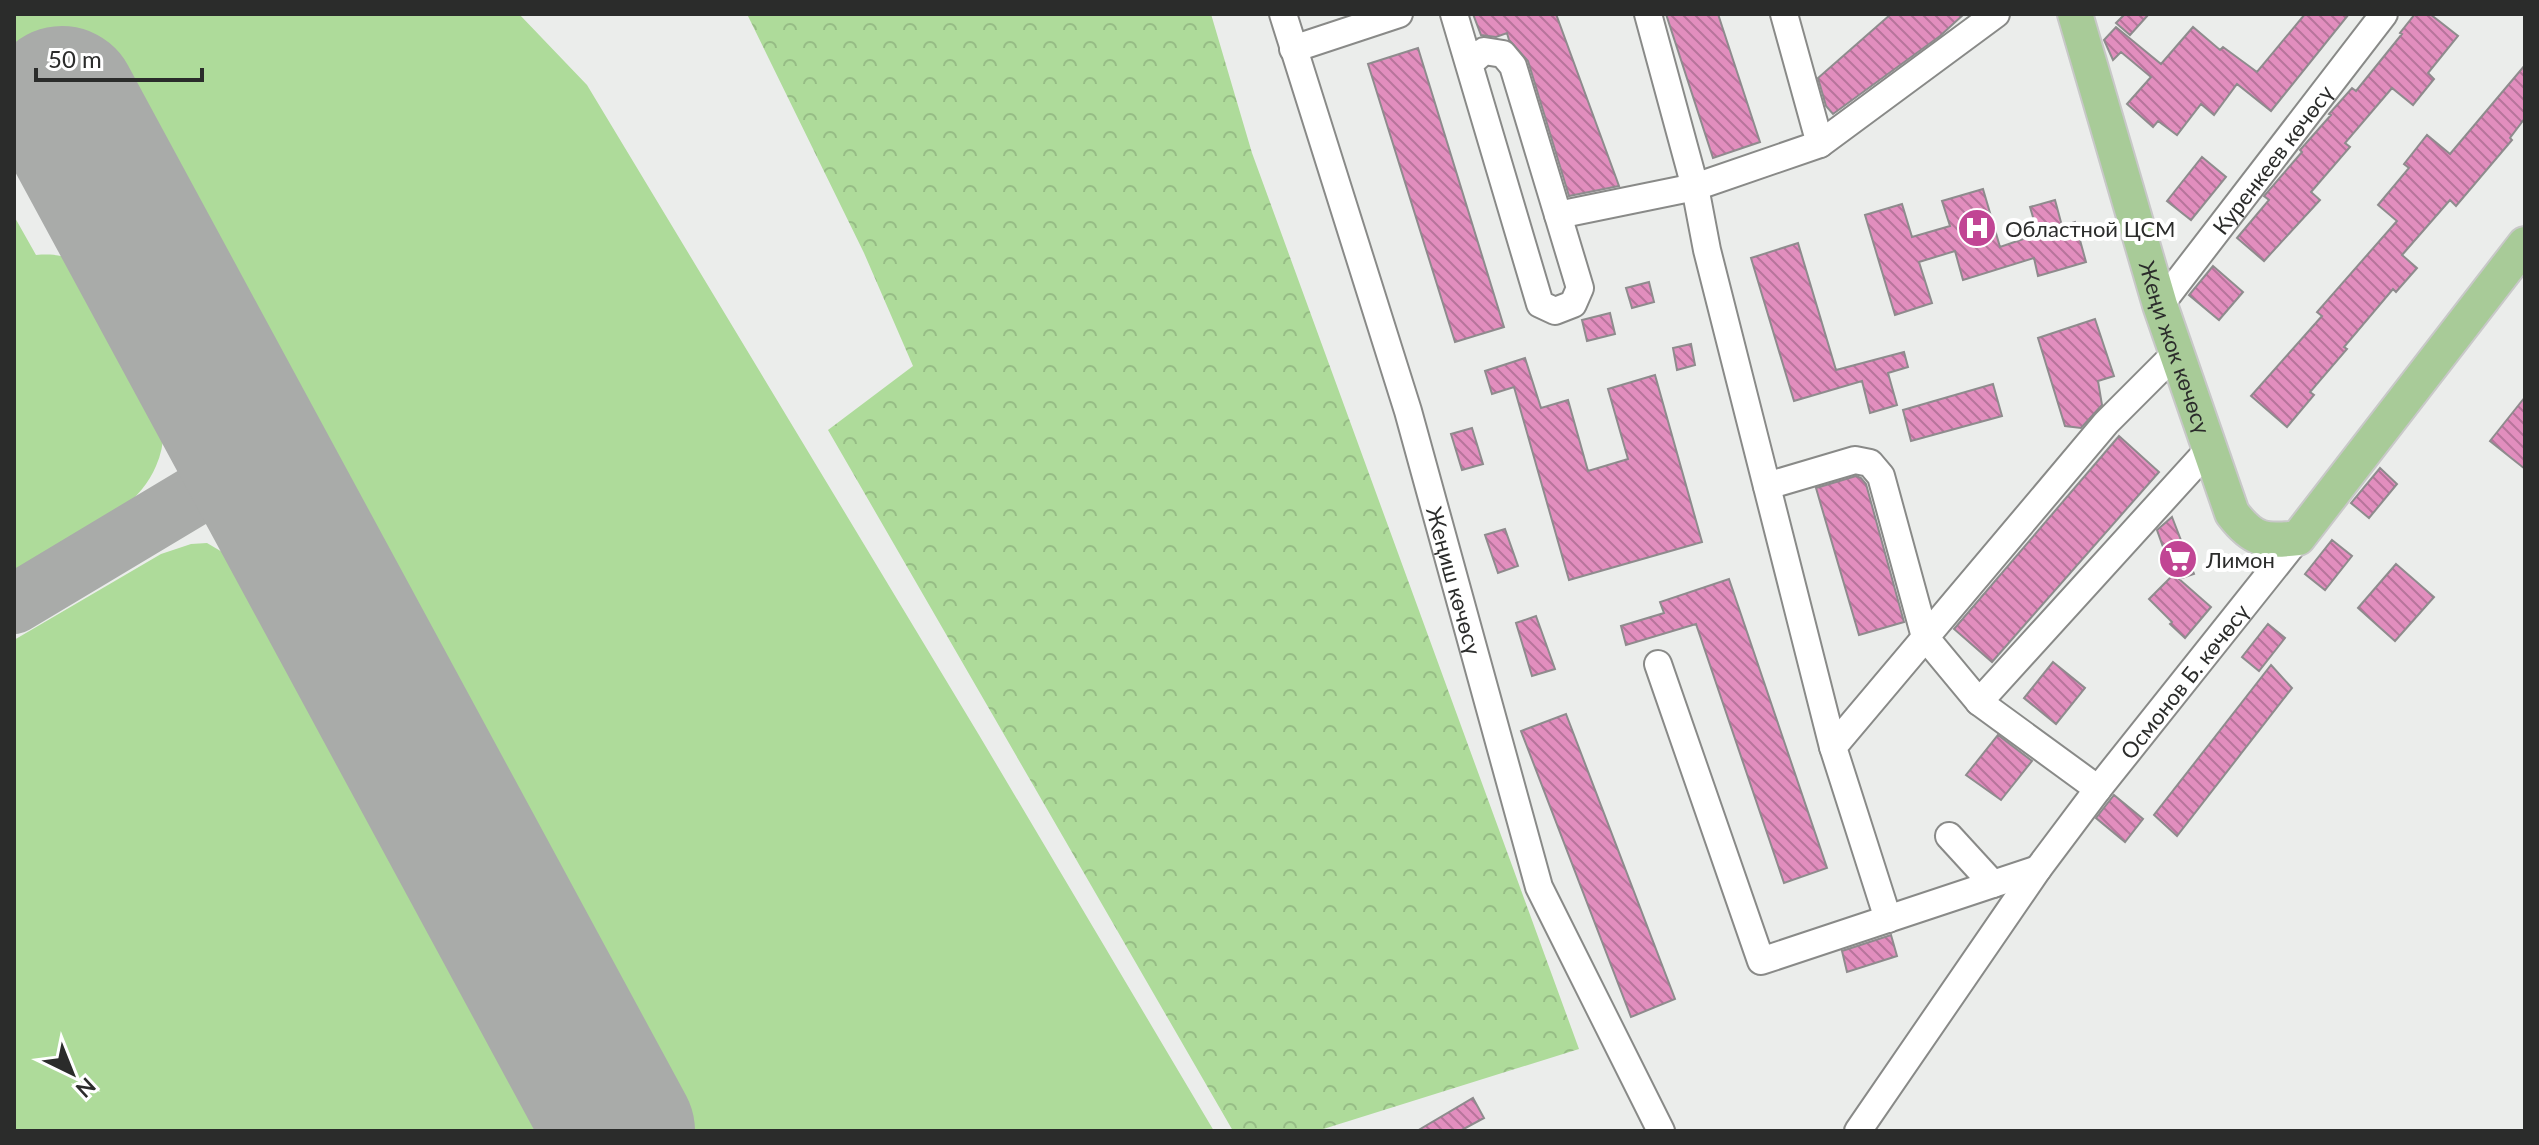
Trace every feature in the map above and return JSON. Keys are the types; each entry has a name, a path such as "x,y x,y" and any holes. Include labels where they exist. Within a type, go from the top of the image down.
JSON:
{"main road":[{"name":"Жеңи жок көчөсү","path":"2075,14 2160,305 2232,513 2245,531 2269,541 2298,538"},
{"name":"Осмонов Б. көчөсү","path":"2298,538 2525,244"}],"street":[{"name":"Жеңиш көчөсү","path":"1283,14 1408,411 1539,887 1661,1131"},
{"path":"1293,49 1399,14"},
{"path":"1454,14 1540,304 1555,311 1573,304 1580,288 1513,66 1503,54 1484,51 1469,64"},
{"path":"1648,14 1695,187 1707,250 1833,747 1888,919"},
{"path":"1558,215 1695,187 1820,144 1996,14"},
{"name":"Куренкеев көчөсү","path":"2160,305 2384,14"},
{"path":"1793,19 1820,144"},
{"path":"1833,747 2106,423 2178,351"},
{"path":"1979,702 2210,448"},
{"path":"1767,486 1855,460 1870,463 1881,476 1925,637 1979,702 2098,789"},
{"name":"Осмонов Б. көчөсү","path":"1858,1131 2038,869 2298,538"},
{"path":"1658,664 1761,961 2038,869"},
{"path":"1949,836 1993,884"}],"green space":[{"path":"14,14 519,14 587,85 1214,1131 688,1131 99,41 14,85"},
{"path":"747,14 1211,14 1252,153 1579,1049 1317,1131 1233,1131 828,430 913,366 864,253"},
{"path":"14,216 36,255 62,256 84,273 149,387 162,418 163,430 162,448 156,466 146,485 131,501 94,530 14,575"},
{"path":"207,543 234,559 252,580 551,1131 14,1131 14,640 161,554 191,544"}],"building":[{"path":"1473,14 1556,14 1619,186 1569,196 1528,61 1509,40 1507,33 1496,37 1481,35"},
{"path":"1666,14 1718,14 1760,142 1713,158"},
{"path":"1891,14 1964,14 1940,36 1833,114 1826,106 1818,78"},
{"path":"2125,14 2149,14 2130,35 2116,23"},
{"path":"2305,14 2349,14 2271,111 2237,84 2214,115 2201,104 2177,135 2158,121 2153,127 2127,104 2151,77 2121,52 2113,60 2104,40 2116,27 2161,64 2193,27 2220,50 2223,47 2257,72"},
{"path":"2415,14 2430,14 2458,36 2428,73 2434,79 2413,105 2392,88 2345,143 2350,147 2311,192 2320,200 2264,261 2237,238 2269,200 2264,196 2302,152 2300,150 2352,88 2356,91"},
{"path":"1418,48 1504,327 1455,342 1368,64"},
{"path":"2525,65 2525,118 2510,138 2512,140 2456,206 2450,200 2402,255 2417,268 2396,292 2393,289 2344,347 2347,349 2310,392 2314,395 2287,427 2251,396 2322,316 2317,312 2397,221 2378,205 2409,168 2404,164 2427,135 2450,154"},
{"path":"2202,157 2226,177 2191,220 2167,201"},
{"path":"1983,189 2000,247 2038,234 2030,207 2055,200 2062,226 2075,222 2086,262 2038,276 2034,258 1963,280 1955,251 1919,262 1932,303 1895,315 1865,215 1902,204 1912,237 1950,226 1942,201"},
{"path":"1798,243 1836,370 1904,352 1908,367 1888,373 1897,405 1870,413 1862,381 1794,401 1751,258"},
{"path":"2213,266 2243,292 2219,320 2189,295"},
{"path":"1649,282 1654,302 1632,308 1626,288"},
{"path":"1610,313 1615,334 1587,341 1582,320"},
{"path":"2095,319 2114,376 2098,381 2102,405 2081,428 2065,426 2038,338"},
{"path":"1691,344 1695,365 1677,370 1673,348"},
{"path":"1525,358 1541,408 1568,400 1588,471 1628,459 1608,389 1655,375 1702,542 1569,580 1514,387 1492,394 1485,371"},
{"path":"1993,384 2002,416 1911,441 1903,410"},
{"path":"2525,397 2525,469 2490,441"},
{"path":"1472,428 1483,464 1462,470 1451,434"},
{"path":"2119,436 2159,472 1992,662 1954,629"},
{"path":"2380,468 2397,484 2369,518 2351,503"},
{"path":"1856,476 1866,484 1904,622 1859,635 1816,488"},
{"path":"2172,517 2194,574 2179,579 2211,607 2185,638 2149,599 2173,575 2157,530"},
{"path":"1505,529 1518,566 1498,573 1485,535"},
{"path":"2332,540 2352,556 2325,590 2305,574"},
{"path":"2396,564 2434,597 2395,641 2358,608"},
{"path":"1729,579 1827,868 1784,883 1696,624 1626,645 1621,626 1664,613 1660,602"},
{"path":"1536,616 1555,669 1532,676 1516,623"},
{"path":"2268,624 2285,638 2259,671 2242,657"},
{"path":"2053,662 2085,688 2056,724 2024,698"},
{"path":"2271,665 2292,688 2177,836 2154,815"},
{"path":"1566,714 1675,999 1631,1017 1521,731"},
{"path":"1998,735 2032,761 2001,800 1966,775"},
{"path":"2114,795 2143,819 2125,842 2096,818"},
{"path":"1891,935 1897,956 1847,972 1842,951"},
{"path":"1473,1098 1484,1118 1460,1131 1417,1131"}],"taxiway":[{"path":"14,604 256,459"}],"runway":[{"path":"62,101 620,1131"}],"place":[{"name":"Областной ЦСМ","path":"1977,228"},
{"name":"Лимон","path":"2178,559"}]}
